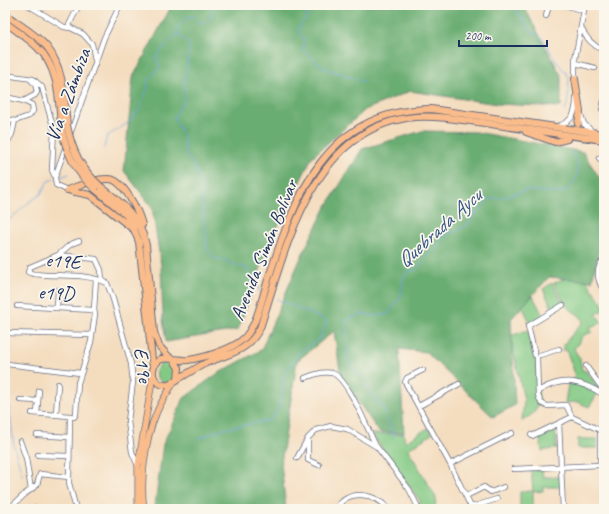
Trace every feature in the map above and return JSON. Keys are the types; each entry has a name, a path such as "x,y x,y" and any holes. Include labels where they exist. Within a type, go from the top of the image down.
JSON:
{"highway":[{"path":"5,14 37,38 47,47 55,59 63,87 64,126 81,166 132,213 143,232"},
{"path":"5,22 37,47 50,63 64,126 68,154 75,168 85,180 126,215 135,230 142,258 153,368 152,378"},
{"path":"575,79 580,111 578,124"},
{"name":"Avenida Simón Bolívar","path":"171,359 189,360 218,352 231,347 245,337 253,324 273,262 301,193 316,167 327,153 354,130 386,115 416,109 432,109 604,134"},
{"name":"Avenida Simón Bolívar","path":"178,379 205,364 240,350 254,339 260,328 288,242 309,196 328,165 357,137 386,123 416,117 457,120 604,140"},
{"path":"513,128 552,141 562,141 567,139"},
{"path":"67,190 108,178 117,181 138,212 146,245 154,332 159,346 179,368 178,379 173,384 161,385 149,375 146,327 147,316"},
{"path":"67,190 90,195 135,230"},
{"path":"153,368 157,361 171,359"}],"main road":[{"path":"138,509 138,466 152,378"},
{"path":"144,509 144,473 150,431 156,412 173,384"}],"street":[{"path":"28,5 64,27 79,31 92,44 95,64"},
{"path":"68,27 79,5"},
{"name":"Vía a Zámbiza","path":"55,177 104,38 120,5"},
{"path":"546,16 549,5"},
{"path":"565,5 584,11"},
{"path":"556,127 566,123 574,115 576,108 575,63 585,5"},
{"path":"581,28 584,34 594,45 604,51"},
{"path":"575,63 595,68"},
{"path":"5,74 37,81 42,86 54,130 52,170 56,185 67,190"},
{"path":"24,101 35,95 37,92 35,84 30,79"},
{"path":"575,79 582,121 586,127 594,132"},
{"path":"5,97 24,101 32,105 33,108 32,114 15,121 5,119"},
{"path":"603,109 604,101"},
{"path":"6,144 12,134 15,121"},
{"path":"599,158 604,163"},
{"path":"58,255 71,244 79,241"},
{"path":"58,255 96,259 101,270 102,280"},
{"name":"e19E","path":"58,255 30,267 28,272 57,276 78,276 102,280"},
{"path":"604,259 598,272 599,281 604,291"},
{"path":"39,391 35,413 74,417 76,414 80,373 92,335 96,314 94,310 96,279"},
{"name":"E19e","path":"102,280 107,283 129,354 133,376 128,421 132,452 138,466"},
{"path":"57,307 58,290"},
{"path":"514,469 600,465 602,431 572,417 566,405 547,406 541,403 538,395 540,390 537,356 528,326 563,305"},
{"name":"e19D","path":"17,306 94,310"},
{"path":"5,333 92,335"},
{"path":"537,356 559,349"},
{"path":"7,364 80,373"},
{"path":"586,366 604,391"},
{"path":"423,370 407,378 405,382 450,464 472,508 497,499"},
{"path":"304,378 325,373 333,374 339,378 359,408 377,446 412,494 419,509"},
{"path":"540,390 560,383 572,382 584,383 604,395"},
{"path":"56,414 58,384"},
{"path":"419,406 459,384"},
{"path":"20,400 38,401"},
{"path":"70,416 69,477 70,490 76,509"},
{"path":"531,435 572,417"},
{"path":"559,423 563,509"},
{"path":"297,458 308,438 322,428 340,427 377,446"},
{"path":"450,464 512,434"},
{"path":"37,435 69,437"},
{"path":"308,438 308,460 319,465"},
{"path":"20,441 26,458 31,490"},
{"path":"132,452 140,453"},
{"path":"38,455 69,456"},
{"path":"9,509 37,485 40,474 69,477"},
{"path":"466,496 484,487 491,492 504,487"},
{"path":"336,509 344,499 354,495 371,497 388,509"}],"green space":[{"path":"172,5 523,5 561,75 561,107 497,104 410,91 365,110 312,157 271,240 238,330 166,342 163,320 161,265 152,207 124,171 133,77"},
{"path":"422,131 476,132 583,152 604,185 603,231 592,281 549,277 511,319 515,405 493,417 426,352 399,349 404,433 379,432 341,377 334,331 297,361 281,463 286,509 156,509 155,505 163,444 184,398 217,374 261,350 302,255 325,209 362,149"},
{"path":"581,272 604,306 604,310 596,314 602,323 590,327 592,332 584,335 574,349 580,359 582,370 586,371 601,391 584,382 573,380 575,374 566,349 562,351 563,345 583,322 581,317 567,307 554,283"},
{"path":"552,283 562,302 562,305 553,310 543,289"},
{"path":"533,296 543,316 530,323 521,303"},
{"path":"528,330 534,360 536,359 539,402 534,413 522,421 524,400 510,336"},
{"path":"171,360 179,368 174,382 163,383 157,378 156,370 163,361"},
{"path":"568,384 578,384 598,393 589,407 577,402 565,403"},
{"path":"555,427 557,448 542,451 539,434"},
{"path":"428,428 432,434 408,449 436,498 435,509 421,509 420,501 372,434 404,434 405,442"},
{"path":"578,439 597,439 597,448 578,448"},
{"path":"531,470 542,470 543,477 561,477 561,487 543,487 543,491 533,492 533,509 520,509 520,492 533,491"}],"waterway":[{"path":"104,148 107,136 128,123 138,111 147,91 148,80 160,67 156,58 163,48 178,34 177,29 187,17 195,16 199,24 208,21 214,5"},
{"path":"306,5 307,18 301,24 298,32 304,39 303,51 324,68 365,82"},
{"path":"513,5 529,29 544,40 554,58 569,77 568,100 565,111"},
{"path":"178,34 189,44 189,51 184,85 185,99 174,117 184,138 185,153 193,164 203,190 202,197 207,249 214,259 223,259 232,264 246,268 257,283 260,292"},
{"name":"Quebrada Aycu","path":"394,438 383,407 372,396 363,377 356,372 348,361 347,352 349,346 345,331 347,320 360,314 377,316 388,314 401,296 403,278 408,271 416,270 430,252 438,247 442,238 466,226 489,199 505,197 526,190 555,193 567,191 578,175 577,163 572,152"},
{"path":"57,178 69,174"},
{"path":"5,224 28,203 40,195 48,181 54,179"},
{"path":"198,439 219,430 270,420 280,405 285,373 299,353 321,337 327,321 277,299"},
{"path":"5,374 14,446 22,475"},
{"path":"38,502 39,509"}]}
